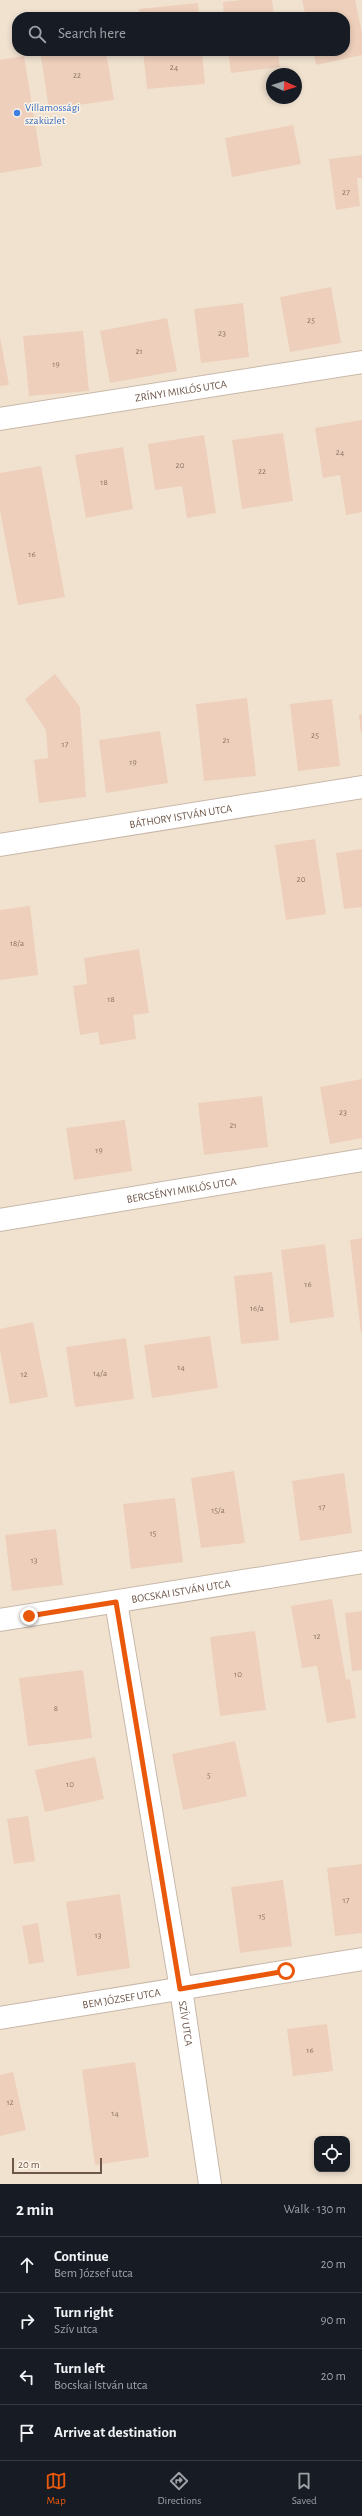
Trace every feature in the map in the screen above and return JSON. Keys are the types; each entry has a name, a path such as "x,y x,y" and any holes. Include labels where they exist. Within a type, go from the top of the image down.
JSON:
{"street":[{"name":"ZRÍNYI MIKLÓS UTCA","path":"0,419 362,362"},
{"name":"BÁTHORY ISTVÁN UTCA","path":"0,845 362,787"},
{"name":"BERCSÉNYI MIKLÓS UTCA","path":"0,1220 362,1160"},
{"name":"BOCSKAI ISTVÁN UTCA","path":"0,1620 362,1562"},
{"name":"SZÍV UTCA","path":"116,1602 180,1989 210,2184"},
{"name":"BEM JÓZSEF UTCA","path":"0,2018 362,1959"}],"shaded area":[{"path":"0,0 362,0 362,2184 0,2184"}],"building":[{"path":"242,0 272,0 273,12 224,12 223,2"},
{"path":"302,0 355,0 362,33 362,55 316,65 314,56 350,56 350,12 305,12"},
{"path":"198,3 199,12 139,12 139,9"},
{"name":"Villamossági szaküzlet","path":"24,56 42,166 0,173 0,60"},
{"path":"41,56 107,56 114,100 49,109"},
{"path":"144,56 202,56 205,84 147,89"},
{"path":"229,56 279,56 280,67 231,73"},
{"path":"293,125 301,164 232,177 225,138"},
{"path":"362,155 362,178 357,178 360,206 336,210 329,159"},
{"path":"331,287 341,343 290,352 280,297"},
{"path":"243,303 249,357 201,363 194,309"},
{"path":"167,318 177,371 110,383 100,331"},
{"path":"83,331 89,391 29,396 23,336"},
{"path":"0,337 9,385 0,386"},
{"path":"362,420 362,512 346,515 340,475 323,478 315,428"},
{"path":"283,433 293,501 242,509 232,440"},
{"path":"204,435 216,513 187,518 182,486 155,490 148,444"},
{"path":"123,447 133,509 86,518 75,455"},
{"path":"41,466 65,597 18,605 0,511 0,473"},
{"path":"55,674 80,707 86,797 39,803 34,760 48,758 46,730 25,699"},
{"path":"247,698 256,776 204,781 196,704"},
{"path":"332,699 340,766 298,771 290,704"},
{"path":"362,714 362,733 361,733 359,715"},
{"path":"160,731 168,783 106,793 99,740"},
{"path":"315,839 326,914 286,920 275,845"},
{"path":"362,849 362,907 344,909 336,853"},
{"path":"30,906 38,975 0,980 0,910"},
{"path":"139,949 149,1013 133,1015 136,1039 100,1045 98,1032 80,1035 73,986 87,984 84,958"},
{"path":"362,1079 362,1138 330,1144 320,1087"},
{"path":"262,1096 268,1147 204,1155 198,1103"},
{"path":"125,1120 132,1171 74,1180 66,1128"},
{"path":"362,1238 362,1333 361,1333 350,1240"},
{"path":"325,1244 334,1317 290,1323 281,1250"},
{"path":"272,1272 279,1340 241,1344 234,1276"},
{"path":"33,1322 48,1397 10,1404 0,1351 0,1329"},
{"path":"210,1336 218,1388 152,1398 144,1345"},
{"path":"126,1338 134,1399 75,1407 66,1347"},
{"path":"234,1471 245,1543 201,1548 191,1478"},
{"path":"344,1473 352,1533 300,1541 292,1481"},
{"path":"175,1498 183,1562 131,1569 123,1504"},
{"path":"56,1529 63,1585 12,1591 5,1535"},
{"path":"332,1599 346,1680 350,1679 356,1718 327,1723 317,1666 302,1668 291,1606"},
{"path":"362,1611 362,1670 352,1671 345,1613"},
{"path":"255,1631 266,1710 220,1716 210,1637"},
{"path":"83,1670 92,1738 28,1746 19,1678"},
{"path":"235,1741 247,1796 183,1810 172,1754"},
{"path":"95,1757 104,1799 45,1812 35,1770"},
{"path":"28,1816 35,1861 14,1864 7,1819"},
{"path":"362,1864 362,1933 335,1936 327,1868"},
{"path":"283,1880 292,1946 240,1953 231,1887"},
{"path":"120,1894 130,1968 77,1976 66,1902"},
{"path":"38,1923 44,1962 29,1964 22,1926"},
{"path":"327,2024 333,2071 293,2076 287,2029"},
{"path":"135,2062 149,2157 95,2165 82,2070"},
{"path":"13,2072 26,2130 0,2136 0,2075"}],"place":[{"name":"Villamossági szaküzlet","path":"17,113"}],"route":[{"path":"29,1616 116,1602 180,1989 286,1971"}]}
